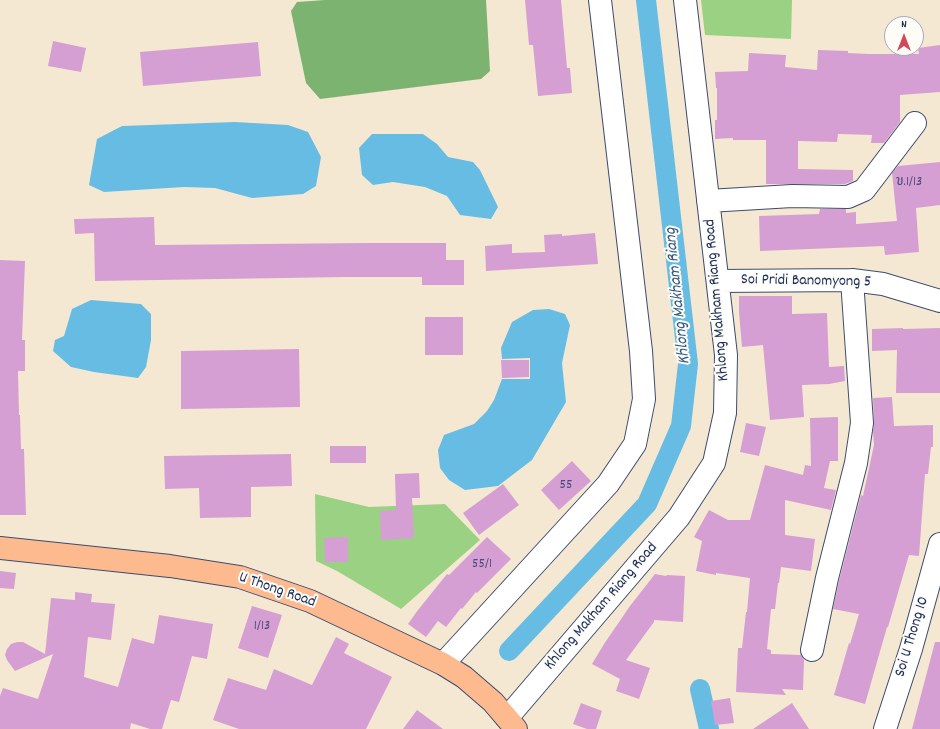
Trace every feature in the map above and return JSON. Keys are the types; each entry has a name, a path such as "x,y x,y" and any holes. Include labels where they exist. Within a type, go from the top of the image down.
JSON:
{"main road":[{"name":"U Thong Road","path":"0,548 170,566 240,577 310,601 443,664 464,677 493,702 512,723"}],"street":[{"path":"443,664 608,484 635,444 644,399 641,351 600,0"},
{"name":"Khlong Makham Riang Road","path":"512,723 679,517 714,463 726,414 726,355 685,0"},
{"path":"708,201 792,196 848,197 864,190 915,123"},
{"path":"812,650 826,578 856,463 862,423 852,280"},
{"name":"Soi Pridi Banomyong 5","path":"718,282 852,280 883,284 940,301"},
{"name":"Soi U Thong 10","path":"885,729 911,649 940,544"}],"green space":[{"path":"325,0 486,0 490,71 481,79 320,99 306,83 291,11 297,2"},
{"path":"701,0 792,0 791,39 705,35"},
{"path":"315,494 369,507 445,504 480,540 401,609 337,571 316,561"}],"water":[{"path":"235,122 288,125 308,132 321,157 316,186 303,194 252,198 215,188 184,187 104,192 89,185 97,139 122,126"},
{"path":"372,134 423,134 437,144 448,157 473,162 480,170 498,207 491,219 460,215 447,196 425,187 393,182 373,185 362,175 359,148"},
{"path":"91,300 141,304 151,314 151,340 146,367 138,378 94,372 71,367 53,351 55,340 64,336 72,309"},
{"path":"549,309 565,314 570,325 562,363 566,402 532,460 498,486 465,490 449,480 440,468 438,450 444,435 474,424 487,411 494,400 502,379 530,379 530,358 502,359 501,348 512,322 533,310"}],"building":[{"path":"525,0 561,0 567,68 570,68 572,93 538,96 533,45 529,45"},
{"path":"53,41 86,48 81,72 48,66"},
{"path":"258,42 261,76 143,86 140,52"},
{"path":"940,45 940,92 900,95 900,122 884,143 871,143 872,135 838,134 837,142 798,141 798,169 853,170 853,181 845,184 766,184 766,140 733,140 733,138 715,139 715,120 717,120 717,88 715,72 748,71 749,53 786,55 785,67 817,70 818,50 884,54 884,56 924,56 924,47"},
{"path":"940,162 940,205 916,208 919,252 885,255 884,246 760,251 759,216 819,214 820,209 846,209 846,213 856,212 856,224 897,221 892,173 898,166"},
{"path":"154,217 155,245 446,243 446,260 464,260 464,285 422,285 422,277 95,281 94,233 75,234 74,219"},
{"path":"595,233 598,264 486,271 485,246 512,244 512,253 545,252 544,235 562,234 562,236"},
{"path":"0,260 25,261 22,340 25,340 25,371 18,371 21,449 24,449 26,515 0,515"},
{"path":"739,296 792,296 792,314 827,313 829,367 844,366 845,381 829,384 802,385 804,417 770,420 763,345 742,347"},
{"path":"425,317 463,317 463,355 425,355"},
{"path":"940,328 940,393 896,393 897,350 872,351 872,329"},
{"path":"299,349 300,407 181,409 181,351"},
{"path":"501,360 529,360 529,377 502,378"},
{"path":"892,397 894,426 933,425 933,447 931,447 928,474 925,474 919,556 909,555 865,704 834,695 859,614 833,609 861,495 863,496 874,445 873,398"},
{"path":"838,417 838,461 830,461 824,488 836,490 831,510 785,500 785,535 815,539 811,571 781,567 775,609 771,609 767,649 771,650 771,654 801,655 804,660 803,690 782,689 786,695 736,692 738,648 742,648 750,578 716,573 716,575 696,571 702,541 694,537 709,510 728,520 750,520 765,465 803,475 805,465 811,466 810,418"},
{"path":"746,423 766,427 759,456 740,452"},
{"path":"330,446 366,446 366,463 330,463"},
{"path":"291,454 292,486 251,487 251,517 200,518 199,488 165,489 164,456"},
{"path":"572,461 591,481 559,510 541,490"},
{"path":"419,473 420,498 412,498 414,538 381,540 380,511 396,510 395,474"},
{"path":"503,484 519,505 479,535 463,513"},
{"path":"348,537 348,562 325,562 324,538"},
{"path":"487,537 511,559 477,593 476,592 446,627 438,621 426,637 408,624 447,574 449,575"},
{"path":"0,571 16,573 14,589 0,588"},
{"path":"655,574 666,576 685,576 683,622 654,620 626,660 650,668 639,699 616,691 620,679 592,664 630,606"},
{"path":"75,592 92,594 91,602 115,604 111,640 88,637 84,677 118,687 132,638 154,644 159,615 213,624 207,659 192,656 179,702 171,700 162,729 150,729 131,723 130,729 0,729 0,696 3,688 38,699 53,654 15,671 5,655 7,649 11,644 23,642 45,654 51,598 75,600"},
{"path":"252,606 282,615 268,658 238,648"},
{"path":"336,637 349,644 344,653 392,677 366,729 239,729 213,720 228,678 266,690 274,669 312,685"},
{"path":"935,642 940,642 940,729 912,729"},
{"path":"730,698 734,723 715,725 711,701"},
{"path":"581,703 602,711 596,729 587,729 573,724"},
{"path":"792,703 809,729 753,729"},
{"path":"417,710 443,729 403,729"}],"waterway":[{"name":"Khlong Makham Riang","path":"509,651 647,504 681,426 688,364 646,0"},
{"path":"700,689 709,729"}]}
